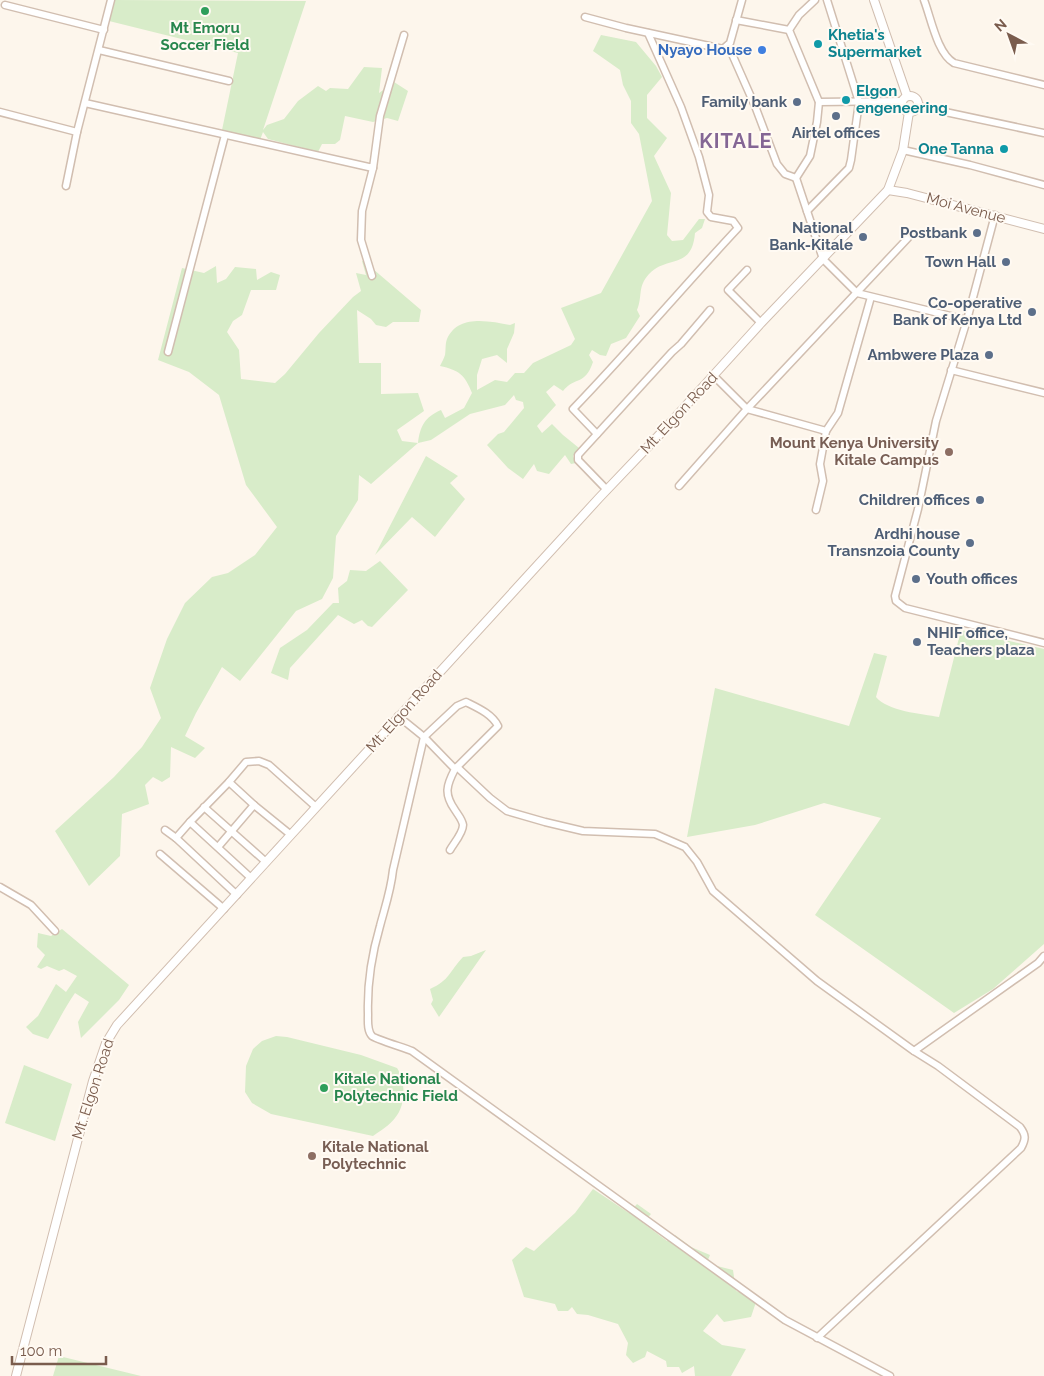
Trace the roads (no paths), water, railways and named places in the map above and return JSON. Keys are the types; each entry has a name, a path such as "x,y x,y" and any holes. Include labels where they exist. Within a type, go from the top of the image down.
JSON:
{"street":[{"path":"66,186 77,132 111,0"},
{"path":"585,17 723,49 728,45 742,0"},
{"path":"789,30 799,15 815,0"},
{"path":"807,210 849,168 859,102 827,0"},
{"path":"874,0 904,98 902,108 909,112 915,110 917,106"},
{"path":"924,0 941,48 948,59 963,65 1044,85"},
{"path":"5,5 104,30"},
{"path":"736,20 789,30"},
{"path":"789,30 819,102 810,156 796,178"},
{"path":"597,434 573,409 613,368 663,309 738,228 733,221 711,217 707,212 709,195 698,157 681,106 648,33"},
{"path":"372,276 361,240 362,212 373,168 380,116 404,36"},
{"path":"728,45 755,106 777,164 785,174 796,178"},
{"path":"99,50 229,81"},
{"path":"819,102 859,102 915,98 917,106"},
{"path":"85,102 373,168"},
{"path":"917,106 1044,133"},
{"path":"0,112 77,132"},
{"name":"Mt. Elgon Road","path":"16,1376 93,1081 106,1043 117,1025 251,878 292,836 398,716 761,323 888,190 903,150 909,112"},
{"path":"168,352 224,134"},
{"path":"903,150 970,165 1044,185"},
{"path":"796,178 823,260 857,293 967,320"},
{"name":"Moi Avenue","path":"888,190 907,193 1044,229"},
{"path":"995,215 967,320 936,421 918,509 895,596 896,602 905,608 1044,643"},
{"path":"679,486 747,409 908,238"},
{"path":"747,270 728,290 761,323"},
{"path":"816,510 824,481 820,464 826,431 838,414 872,297"},
{"path":"607,490 578,460 578,455 710,310"},
{"path":"951,370 1044,393"},
{"path":"714,376 747,409 826,431"},
{"path":"450,850 462,830 463,824 448,800 450,780 456,768 498,726 495,720 466,702 462,703 424,737 393,870 391,888 379,927 367,984 368,1027 371,1035 377,1039 412,1051 785,1320 890,1376"},
{"path":"398,716 507,811 583,831 655,834 685,847 697,862 713,891 817,981 914,1051 938,1066 1020,1127 1025,1134 1026,1140 1021,1148 817,1338"},
{"path":"176,838 230,782 246,762 259,761 269,765 316,807"},
{"path":"230,782 254,805 292,836"},
{"path":"218,847 254,805"},
{"path":"204,807 266,862"},
{"path":"190,822 251,878"},
{"path":"165,830 237,895"},
{"path":"160,854 224,909"},
{"path":"0,888 30,905 55,930"},
{"path":"914,1051 1038,963 1044,956"}],"place":[{"name":"Mt Emoru Soccer Field","path":"205,11"},
{"name":"Khetia's Supermarket","path":"818,44"},
{"name":"Nyayo House","path":"762,50"},
{"name":"Elgon engeneering","path":"846,100"},
{"name":"Family bank","path":"797,102"},
{"name":"Airtel offices","path":"836,116"},
{"name":"One Tanna","path":"1004,149"},
{"name":"Postbank","path":"977,233"},
{"name":"National Bank-Kitale","path":"863,237"},
{"name":"Town Hall","path":"1006,262"},
{"name":"Co-operative Bank of Kenya Ltd","path":"1032,312"},
{"name":"Ambwere Plaza","path":"989,355"},
{"name":"Mount Kenya University Kitale Campus","path":"949,452"},
{"name":"Children offices","path":"980,500"},
{"name":"Ardhi house Transnzoia County","path":"970,543"},
{"name":"Youth offices","path":"916,579"},
{"name":"NHIF office, Teachers plaza","path":"917,642"},
{"name":"Kitale National Polytechnic Field","path":"324,1088"},
{"name":"Kitale National Polytechnic","path":"312,1156"}],"district":[{"name":"KITALE","path":"736,141"}]}
